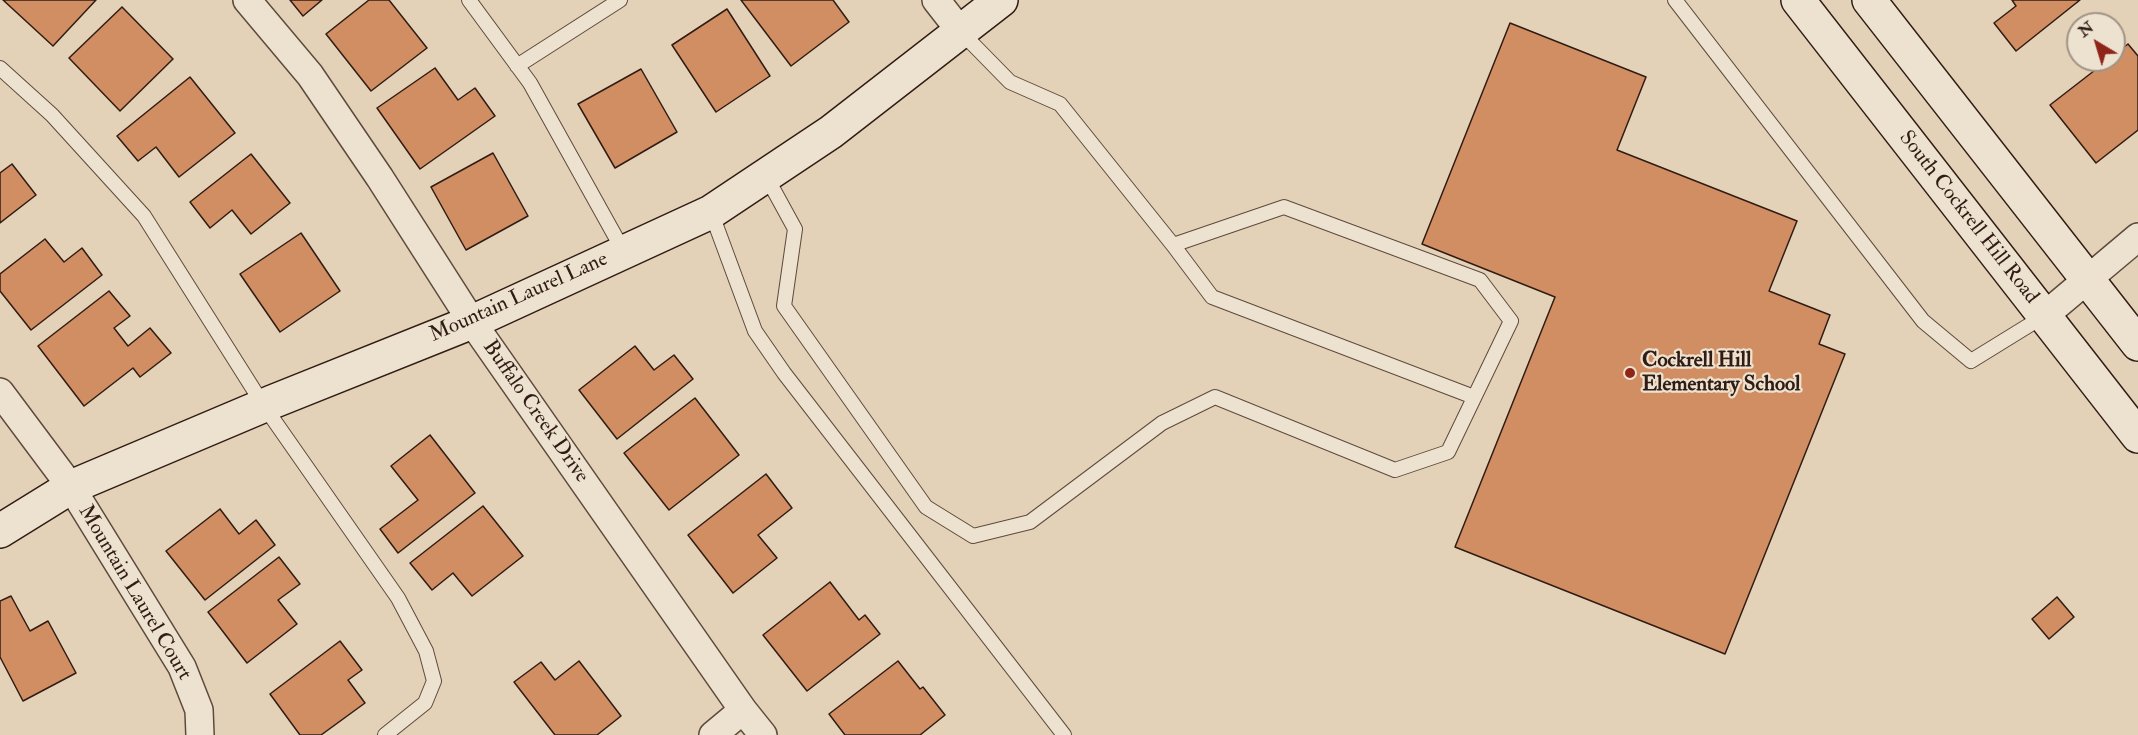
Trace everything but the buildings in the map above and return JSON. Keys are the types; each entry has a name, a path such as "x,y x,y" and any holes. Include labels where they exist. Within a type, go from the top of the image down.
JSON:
{"street":[{"name":"Buffalo Creek Drive","path":"247,0 310,75 380,178 472,322 743,710 763,735"},
{"path":"936,0 961,32"},
{"name":"Mountain Laurel Lane","path":"0,531 71,487 472,322 711,212 831,132 1001,0"},
{"name":"South Cockrell Hill Road","path":"1798,0 2138,436"},
{"path":"1869,0 2138,344"},
{"path":"2044,316 2138,237"},
{"name":"Mountain Laurel Court","path":"0,392 71,487 182,668 200,710 200,735"},
{"path":"713,735 743,710"}],"lane":[{"path":"469,0 530,83 624,252"},
{"path":"517,66 620,0"},
{"path":"1675,0 1923,321 1971,361 2044,316"},
{"path":"961,32 1010,82 1060,104 1212,297 1474,397"},
{"path":"0,68 52,115 144,216 264,406 398,598 426,651 434,681 425,703 385,735"},
{"path":"766,176 795,229 784,306 926,507 973,536 1030,522 1162,423 1215,397 1395,470 1448,452 1512,321 1480,280 1284,207 1173,245"},
{"path":"711,212 755,331 784,373 1064,735"}],"place":[{"name":"Cockrell Hill Elementary School","path":"1630,373"}]}
